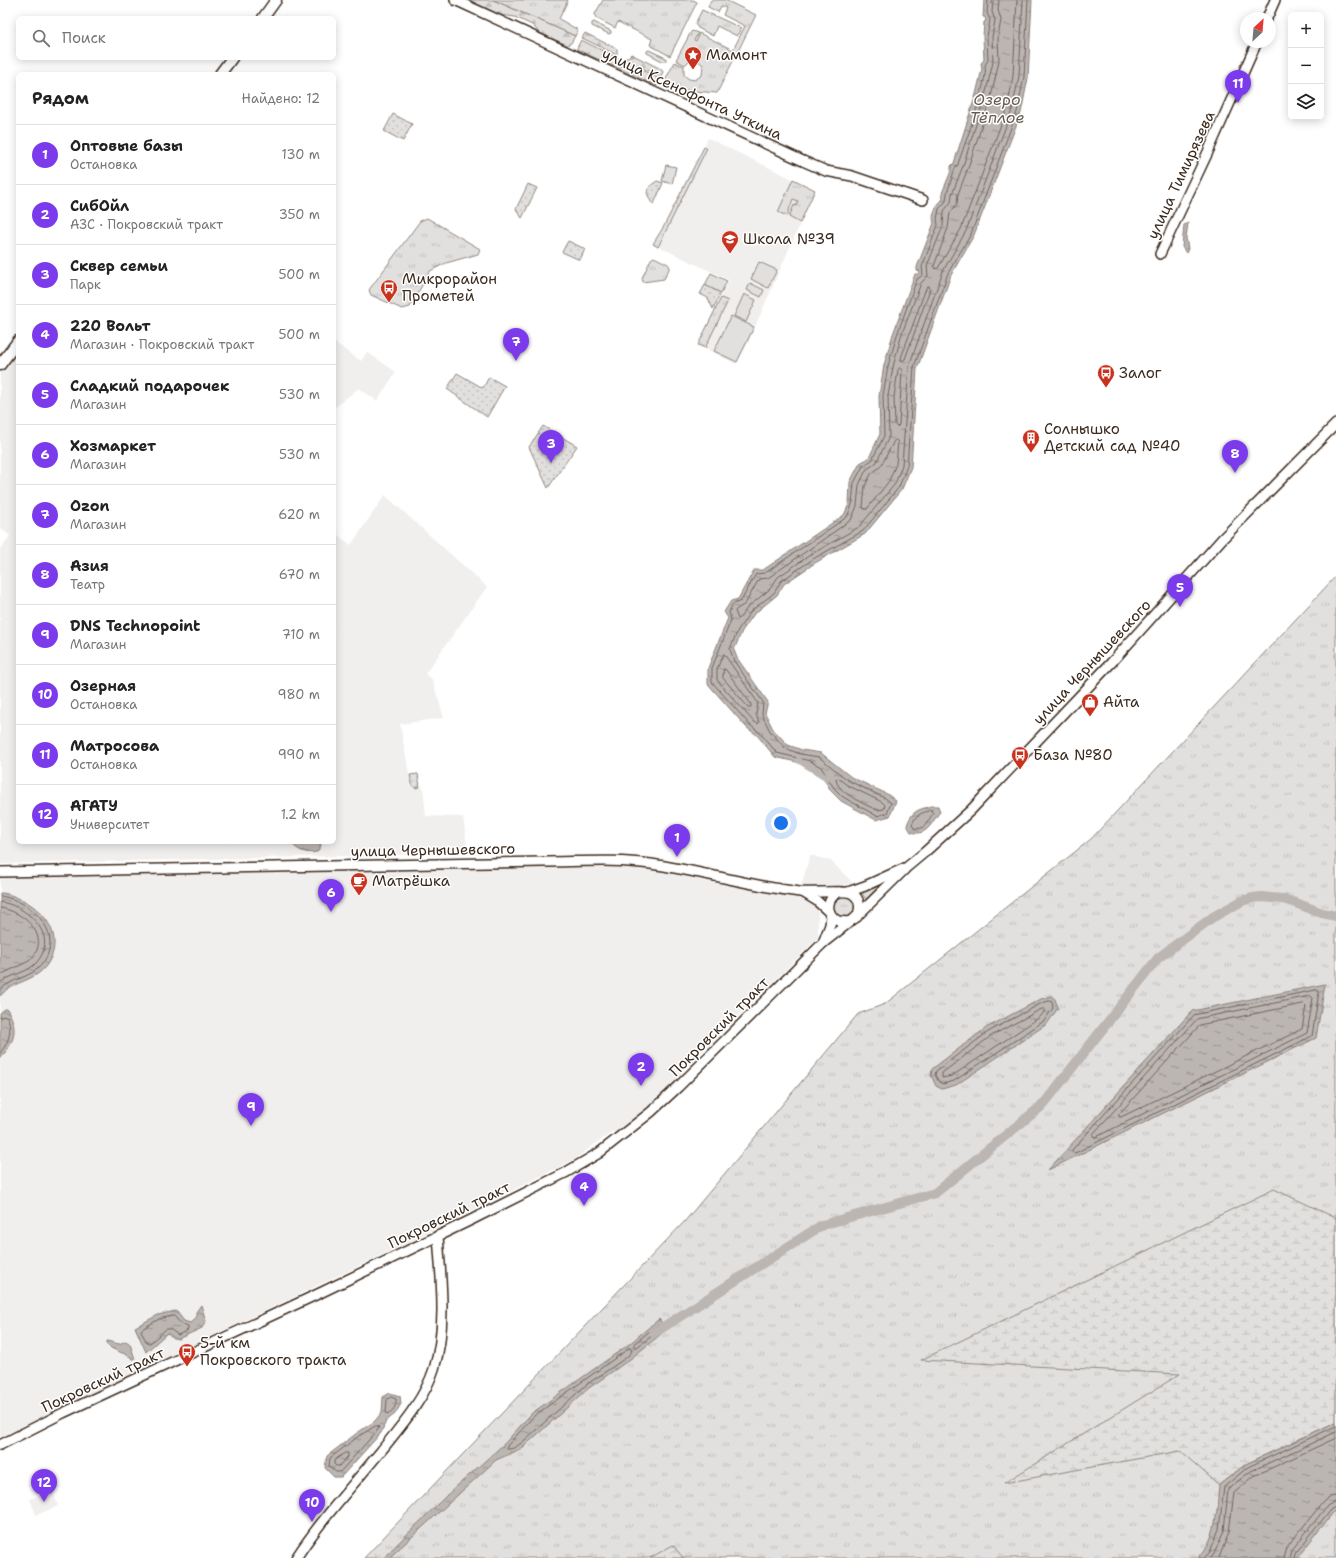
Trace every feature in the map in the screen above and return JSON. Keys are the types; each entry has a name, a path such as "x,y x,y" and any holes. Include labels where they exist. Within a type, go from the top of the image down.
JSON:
{"main road":[{"path":"264,16 276,0"},
{"name":"улица Ксенофонта Уткина","path":"455,0 826,171 852,176 923,200"},
{"path":"1270,12 1275,0"},
{"name":"улица Тимирязева","path":"1160,254 1254,48"},
{"path":"222,72 230,60"},
{"path":"0,365 16,344"},
{"name":"улица Чернышевского","path":"0,872 615,862 653,865 801,892 844,892 865,886 907,867 971,810 1111,663 1222,539 1336,424"},
{"name":"Покровский тракт","path":"0,1445 63,1413 438,1236 565,1174 599,1153 630,1130 678,1087 824,943 854,919 902,874 907,867"},
{"path":"801,892 817,901 830,915 841,923 854,919 860,910 859,902 855,896 844,892 830,899 828,906 830,915 830,925 824,943"},
{"path":"296,1558 314,1532 411,1413 427,1388 434,1369 442,1315 438,1236"}],"shaded area":[{"name":"Школа №39","path":"708,138 815,190 746,347 736,364 698,345 729,280 653,244 664,226"},
{"path":"336,343 361,361 367,352 396,372 377,401 359,388 336,406"},
{"path":"16,353 16,844 336,844 336,534 351,545 385,495 487,587 425,674 432,679 444,718 400,724 411,784 415,788 423,787 426,816 463,817 468,853 0,864 0,549 10,536 0,528 0,373"},
{"path":"810,855 831,861 853,883 834,887 801,886"},
{"path":"611,865 669,872 792,892 818,909 818,938 682,1071 685,1075 649,1108 616,1135 613,1131 575,1159 403,1245 0,1437 0,877"},
{"path":"52,1490 58,1506 36,1515 30,1499"}],"green space":[{"path":"469,0 493,0 575,36 571,43 567,45 540,33 532,25 515,17 501,15"},
{"path":"493,0 568,0 559,19 578,30 575,36"},
{"path":"603,0 693,0 697,2 670,56 650,45 652,39 618,22 615,28 596,18 595,14"},
{"path":"711,0 725,0 756,15 717,93 683,90 665,80 675,62 684,66 684,75 689,79 695,80 702,75 703,65 698,61 691,60 685,65 676,60 691,32 698,33 694,40 696,41 699,33 733,50 745,26 723,15 726,8 721,6 718,12 708,7"},
{"path":"702,10 741,28 737,36 717,26 713,36 698,28 695,24"},
{"path":"594,22 611,31 611,33 609,34 592,26 592,23"},
{"path":"585,33 617,49 617,55 582,38"},
{"path":"581,40 660,79 657,86 578,50 577,48"},
{"path":"649,50 666,58 666,60 664,62 647,53"},
{"path":"631,54 661,69 663,72 661,77 624,59"},
{"path":"393,114 412,124 403,141 384,131"},
{"path":"704,147 707,148 658,247 653,244 664,226"},
{"path":"666,165 676,167 672,184 662,181"},
{"path":"793,179 815,190 800,223 789,217 794,205 796,206 798,201 793,199 787,216 778,212"},
{"path":"657,181 663,183 654,204 651,202 647,193 650,186"},
{"path":"528,184 537,188 522,218 516,209"},
{"path":"427,218 480,249 478,254 446,263 430,271 410,307 402,309 371,295 369,290 420,221"},
{"path":"568,241 585,249 580,260 562,252"},
{"path":"654,257 668,264 670,267 664,279 643,282 642,278 651,259"},
{"path":"759,262 777,270 768,288 751,279"},
{"path":"711,273 727,281 721,293 705,285"},
{"path":"750,283 764,290 761,297 747,290"},
{"path":"705,285 721,293 713,309 708,298 700,294"},
{"path":"744,294 756,300 746,322 734,316"},
{"path":"721,298 728,301 705,348 698,345"},
{"path":"731,316 754,327 737,362 714,351"},
{"path":"457,373 483,388 489,377 505,386 487,417 447,389"},
{"path":"543,426 577,446 548,488 529,447"},
{"path":"1336,576 1336,1558 364,1558 685,1221 858,1014 885,1004 1091,839"},
{"path":"418,774 420,787 415,788 412,784 410,775"},
{"path":"879,886 866,899 861,892"},
{"path":"844,896 852,899 855,907 852,915 844,918 836,915 833,907 836,899"},
{"path":"1274,1189 1336,1218 1336,1422 1246,1464 1219,1485 1180,1451 1004,1483 1180,1374 921,1360"},
{"path":"673,1545 683,1558 650,1558"}],"water":[{"name":"Озеро Тёплое","path":"984,0 1032,0 1028,78 1021,113 974,235 951,275 917,369 911,467 902,489 865,534 815,563 784,584 777,595 754,614 742,631 734,650 737,658 768,702 765,713 773,729 788,745 802,750 821,753 851,777 887,794 896,801 890,816 876,820 841,801 831,791 819,770 809,765 775,757 757,735 747,728 708,684 708,668 728,618 724,612 731,601 738,599 754,570 763,570 844,515 849,504 850,482 860,463 869,458 880,434 879,396 884,365 893,334 915,274 919,274 920,272 917,271 917,267 934,223 933,217 935,210 943,199 942,193 951,171 951,166 954,163 976,94 982,69 981,63 984,60 984,22 986,21 985,17 983,17"},
{"path":"1188,223 1186,238 1188,249 1186,253 1182,247 1184,225"},
{"path":"931,806 938,806 940,812 928,828 925,831 917,833 911,832 907,825 913,814 919,810"},
{"path":"293,844 320,844 321,846 317,852 309,853 296,848"},
{"path":"0,893 9,894 23,900 40,912 51,928 54,937 54,947 46,966 38,974 8,989 0,996"},
{"path":"1325,984 1316,1038 1048,1170 1192,1011"},
{"path":"1051,996 1055,999 1058,1008 1047,1024 956,1085 942,1089 936,1086 931,1075 932,1069 986,1028 1041,999"},
{"path":"7,1009 11,1016 14,1035 9,1047 0,1058 0,1013"},
{"path":"201,1305 206,1321 202,1328 178,1339 167,1333 146,1352 135,1327 158,1315 175,1311 184,1321 190,1323 196,1318 196,1312"},
{"path":"659,1319 666,1328 660,1335 629,1360 589,1388 521,1449 496,1460 389,1558 383,1558 448,1494 505,1443 532,1413 628,1345"},
{"path":"107,1341 119,1344 126,1341 130,1344 135,1359 109,1347 106,1344"},
{"path":"390,1393 400,1396 401,1404 395,1414 386,1421 381,1433 341,1477 334,1477 325,1468 327,1456 375,1421 382,1412 383,1397"},
{"path":"1336,1422 1336,1509 1297,1558 1198,1558 1209,1542 1215,1524 1219,1485 1246,1464"}],"waterway":[{"path":"798,760 827,778"},
{"path":"654,1333 822,1225 935,1193 1043,1105 1158,958 1213,917 1242,901 1262,897 1282,899 1322,913 1336,916"}],"place":[{"name":"Мамонт","path":"693,70"},
{"name":"Матросова","path":"1238,103"},
{"name":"Школа №39","path":"730,254"},
{"name":"Микрорайон Прометей","path":"389,303"},
{"name":"Ozon","path":"516,361"},
{"name":"Залог","path":"1106,388"},
{"name":"Солнышко Детский сад №40","path":"1031,453"},
{"name":"Сквер семьи","path":"551,463"},
{"name":"Азия","path":"1235,473"},
{"name":"Сладкий подарочек","path":"1180,607"},
{"name":"Айта","path":"1090,717"},
{"name":"База №80","path":"1020,770"},
{"name":"Оптовые базы","path":"677,857"},
{"name":"Матрёшка","path":"359,896"},
{"name":"Хозмаркет","path":"331,912"},
{"name":"СибОйл","path":"641,1086"},
{"name":"DNS Technopoint","path":"251,1126"},
{"name":"220 Вольт","path":"584,1206"},
{"name":"5-й км Покровского тракта","path":"187,1367"},
{"name":"АГАТУ","path":"44,1502"},
{"name":"Озерная","path":"312,1522"}]}
